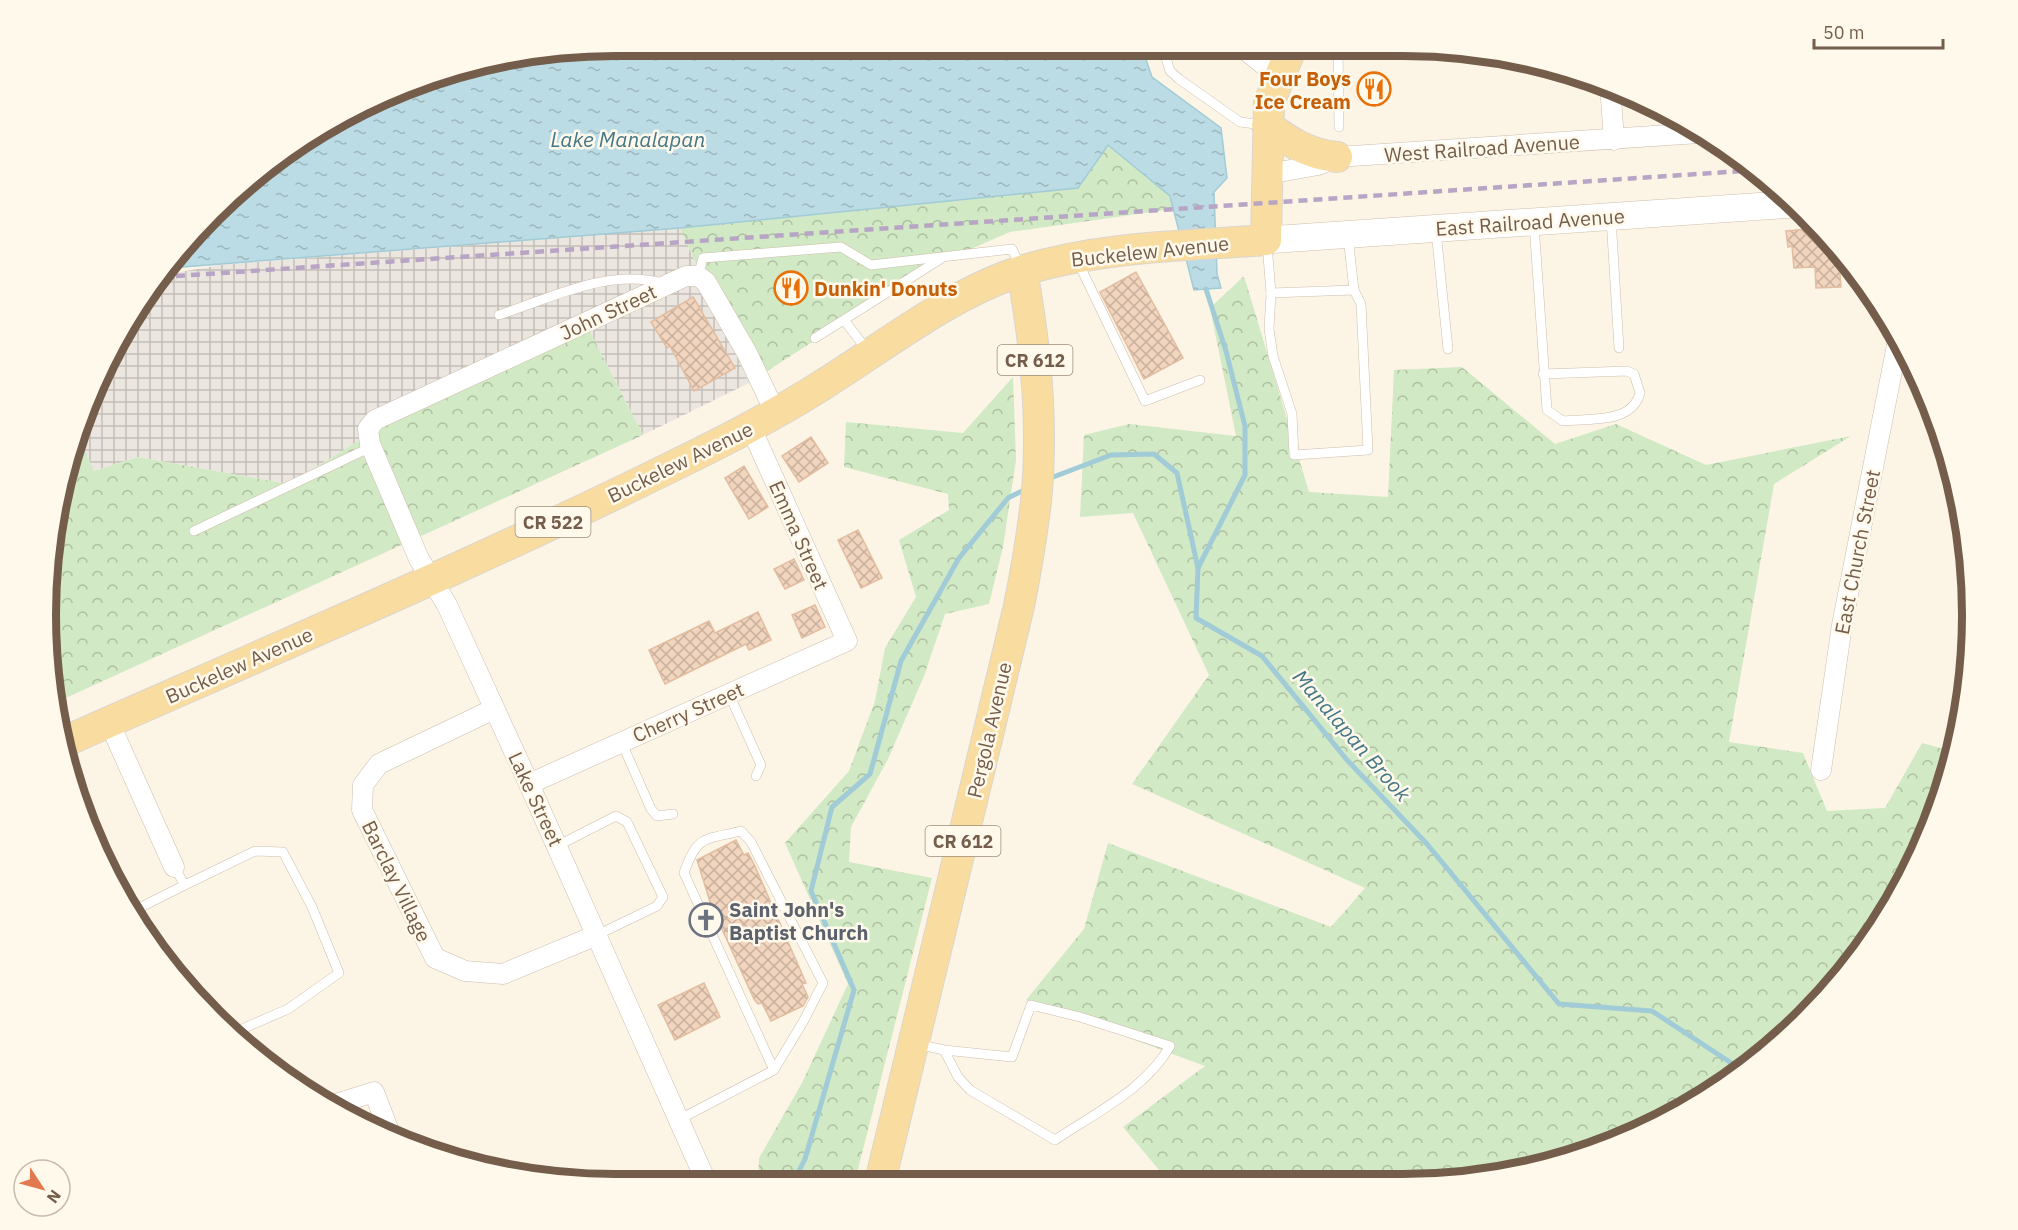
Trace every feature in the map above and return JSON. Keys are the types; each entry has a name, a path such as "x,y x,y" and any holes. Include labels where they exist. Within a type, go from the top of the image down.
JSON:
{"main road":[{"path":"1266,240 1269,103 1278,76 1288,56"},
{"path":"1267,125 1300,148 1317,155 1336,157"},
{"name":"Buckelew Avenue","path":"70,739 430,579 763,421 977,290 1022,271 1076,257 1266,240"},
{"name":"Pergola Avenue","path":"882,1174 1019,606 1036,499 1039,450 1033,335 1022,271"}],"street":[{"path":"1253,56 1278,76"},
{"path":"1611,96 1614,140"},
{"name":"West Railroad Avenue","path":"1268,174 1318,165 1336,157 1689,134"},
{"name":"East Railroad Avenue","path":"1266,240 1784,205"},
{"name":"John Street","path":"371,447 368,429 375,420 686,276 698,276"},
{"path":"698,276 706,282 747,353 763,421"},
{"name":"East Church Street","path":"1821,770 1842,625 1896,350"},
{"name":"Emma Street","path":"763,421 847,641"},
{"name":"Lake Street","path":"371,447 430,579 447,605 529,784 703,1174"},
{"name":"Cherry Street","path":"529,784 847,641"},
{"name":"Barclay Village","path":"495,710 379,764 363,785 362,810 435,958 465,971 503,974 597,935"},
{"path":"108,723 174,867"},
{"path":"340,1103 374,1092 387,1126"}],"lane":[{"path":"1165,56 1170,71 1232,117 1240,122 1267,125"},
{"path":"1338,56 1339,127"},
{"path":"1611,216 1619,348"},
{"path":"1534,222 1543,374 1547,410 1563,421 1624,415 1634,409 1640,393 1634,374 1627,370 1543,374"},
{"path":"1436,229 1448,349"},
{"path":"1266,240 1271,293 1269,329 1273,356 1292,414 1294,455 1368,450 1361,304 1354,290 1347,235"},
{"path":"698,276 703,258 841,247 871,265 1012,249 1022,271"},
{"path":"815,338 944,256"},
{"path":"1076,257 1145,401 1200,380"},
{"path":"499,315 616,278 645,278 667,285"},
{"path":"1271,293 1354,290"},
{"path":"844,320 870,355"},
{"path":"194,531 371,447"},
{"path":"729,694 761,765 756,776"},
{"path":"621,741 651,809 657,816 673,814"},
{"path":"557,846 616,816 627,822 663,897 657,906 597,935"},
{"path":"678,1120 774,1070 823,983 751,842 741,831 705,839 692,849 684,873 774,1070"},
{"path":"139,908 255,851 283,852 312,908 339,972 288,1009 240,1030"},
{"path":"174,867 185,885"},
{"path":"915,1044 944,1050 1012,1057 1031,1005 1080,1017 1170,1046 1161,1062 1133,1087 1055,1140 970,1090 958,1077 944,1050"}],"shaded area":[{"path":"680,228 749,383 643,435 584,320 458,380 288,484 138,457 94,471 82,445 98,401 130,335 171,274 220,265"}],"green space":[{"path":"1108,145 1170,196 1173,209 1010,232 925,269 749,383 680,228 1078,188"},
{"path":"1244,276 1309,492 1388,497 1394,370 1462,367 1555,444 1616,424 1706,465 1851,436 1774,484 1729,742 1803,753 1827,811 1885,808 1922,743 1946,749 1943,760 1933,795 1905,862 1888,895 1847,956 1799,1011 1772,1036 1744,1059 1683,1100 1617,1132 1583,1145 1512,1164 1476,1170 1403,1174 1162,1174 1123,1127 1205,1066 1026,1000 1084,929 1108,843 1331,927 1365,888 1132,784 1209,675 1133,513 1080,517 1084,435 1129,424 1236,436 1210,308"},
{"path":"584,320 643,435 62,700 57,652 57,578 66,506 82,445 94,471 138,457 288,484 458,380"},
{"path":"1013,377 1016,460 1003,547 989,604 945,614 924,676 888,759 851,827 849,862 932,878 857,1174 758,1174 759,1158 802,1083 848,984 785,843 849,771 875,701 885,648 916,597 899,540 949,510 948,494 844,467 846,422 963,433"}],"water":[{"name":"Lake Manalapan","path":"615,56 1145,56 1152,77 1221,128 1227,178 1214,192 1217,274 1221,288 1194,290 1170,196 1108,145 1078,188 680,228 176,267 219,219 246,194 274,171 335,130 401,98 435,85 506,66 542,60"}],"building":[{"path":"1808,229 1839,265 1841,287 1816,288 1815,267 1794,268 1792,246 1788,247 1786,231"},
{"path":"1136,272 1183,358 1144,379 1100,292"},
{"path":"693,297 735,368 694,391 670,346 667,348 651,322"},
{"path":"811,437 828,463 799,482 782,456"},
{"path":"744,466 768,507 749,519 725,478"},
{"path":"858,530 882,578 861,588 838,540"},
{"path":"794,559 804,580 785,589 774,569"},
{"path":"815,605 825,627 802,638 792,615"},
{"path":"758,612 771,640 749,650 746,644 665,684 649,650 709,621 715,633"},
{"path":"736,840 744,855 748,853 754,864 806,983 802,984 808,997 803,1006 771,1021 762,1003 758,1004 754,999 711,905 697,860"},
{"path":"704,983 720,1017 675,1040 658,1005"}],"waterway":[{"name":"Manalapan Brook","path":"1206,289 1226,351 1245,426 1245,475 1198,568 1196,618 1262,656 1347,760 1427,844 1559,1004 1652,1011 1735,1065"},
{"path":"1048,479 1111,455 1154,454 1177,473 1198,568"},
{"path":"798,1174 805,1159 854,990 811,891 832,807 870,774 901,661 959,558 1008,498 1026,489"}],"railway":[{"path":"169,276 1744,171"}],"place":[{"name":"Four Boys Ice Cream","path":"1374,89"},
{"name":"Dunkin' Donuts","path":"791,288"},
{"name":"Saint John's Baptist Church","path":"706,920"}]}
